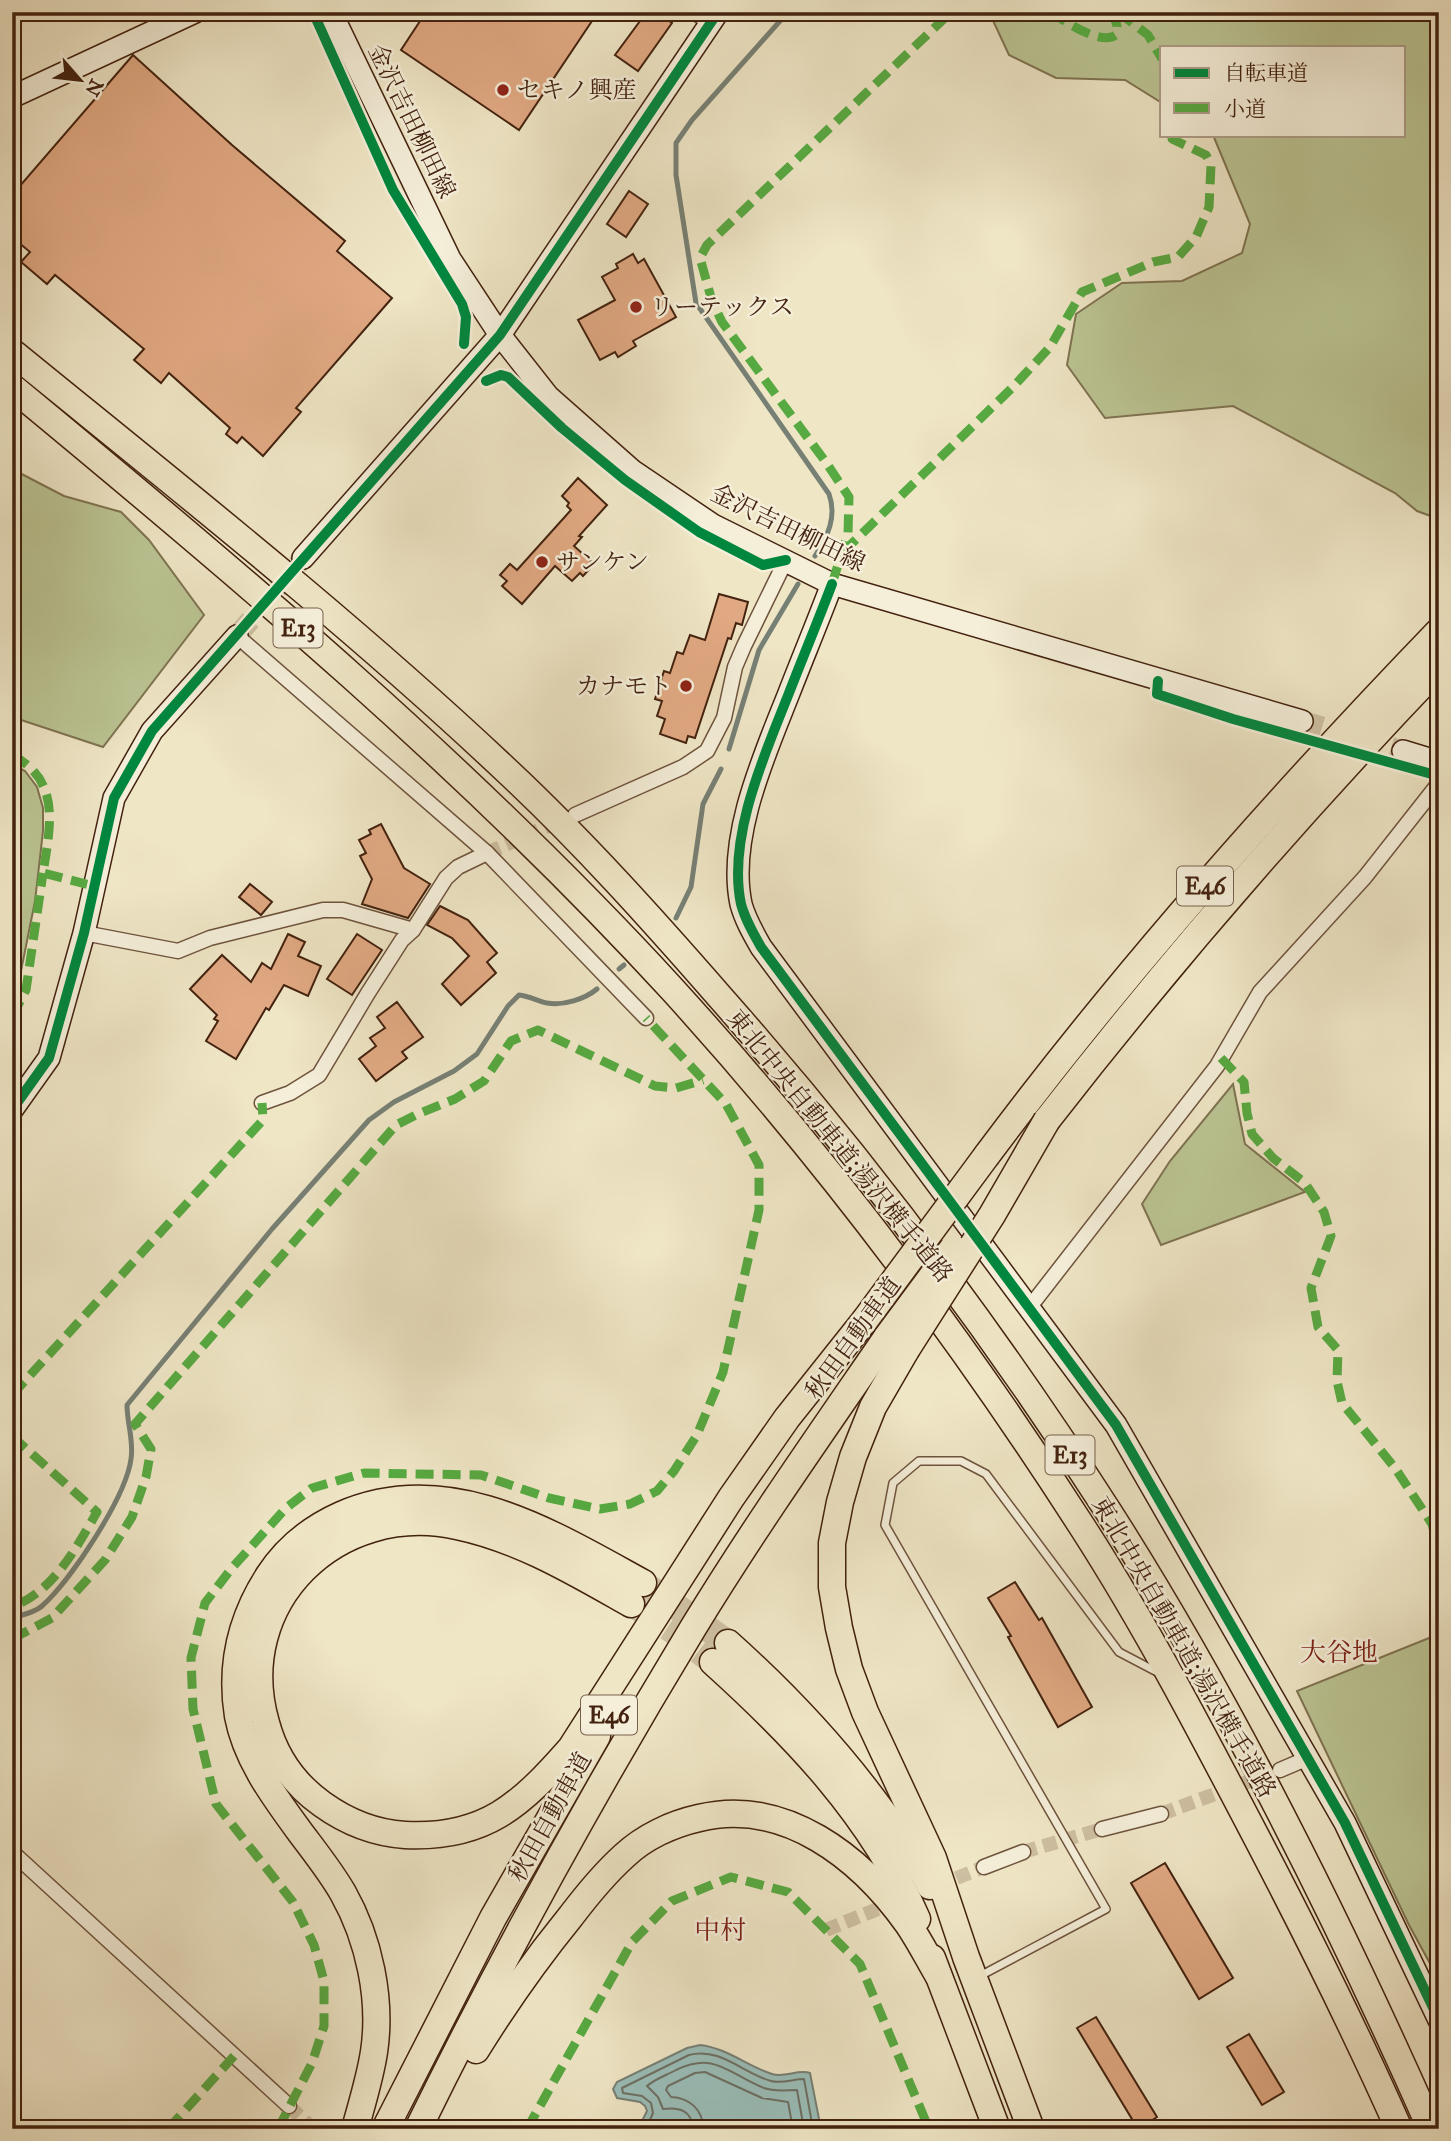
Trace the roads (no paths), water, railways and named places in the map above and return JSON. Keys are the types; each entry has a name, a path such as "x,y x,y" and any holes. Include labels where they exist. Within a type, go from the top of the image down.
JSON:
{"highway":[{"name":"東北中央自動車道;湯沢横手道路","path":"12,352 230,529 507,771 594,858 689,961 776,1060 871,1178 954,1286 1029,1392 1112,1518 1176,1625 1246,1749 1319,1889 1431,2129"},
{"name":"東北中央自動車道;湯沢横手道路","path":"12,387 211,551 368,690 551,864 679,997 765,1096 856,1208 943,1322 1086,1533 1219,1765 1298,1917 1399,2129"},
{"name":"秋田自動車道","path":"385,2129 493,1918 671,1609 765,1463 865,1320 987,1155 1146,954 1255,828 1439,631"},
{"name":"E46","path":"896,1344 992,1215 1048,1120 1123,1023 1275,844 1439,667"},
{"path":"355,2129 374,2050 376,2017 372,1977 358,1924 343,1894 268,1786 251,1755 239,1720 235,1689 237,1658 243,1627 255,1596 273,1568 296,1542 329,1521 372,1504 394,1499 427,1497 466,1503 504,1514 546,1532 637,1594 496,1536 456,1525 419,1522 385,1524 352,1535 320,1553 294,1578 274,1610 262,1643 258,1674 261,1707 271,1740 286,1769 308,1794 335,1813 372,1829 392,1834 428,1836 458,1833 489,1821 517,1803 543,1780 570,1748 731,1498 787,1418 865,1320"},
{"name":"秋田自動車道","path":"418,2129 517,1936 604,1779 695,1626 793,1474 896,1344"},
{"path":"896,1344 840,1502 832,1543 832,1587 839,1628 849,1669 865,1712 933,1858 970,1968 1031,2129"},
{"path":"970,1968 928,1881 874,1801 809,1721 772,1683 721,1653 851,1807 881,1849 908,1899 997,2129"},
{"path":"1219,1765 1386,2129"},
{"path":"430,2129 504,2005 593,1888 625,1854 654,1834 684,1821 711,1815 741,1813 774,1819 811,1834 857,1867 887,1896 910,1926 938,1975"}],"street":[{"path":"12,97 195,12"},
{"name":"金沢吉田柳田線","path":"331,12 450,259 500,335 548,396 633,471 713,525 832,584 1302,721"},
{"path":"303,558 500,335 708,16"},
{"path":"575,815 683,767 707,751 724,718 735,667 786,560"},
{"path":"832,584 766,751 747,816 739,852 741,904 749,925 761,947 1116,1425 1345,1824 1439,2020"},
{"path":"12,1110 49,1058 84,933 114,798 152,731 237,636 486,853 646,1018"},
{"path":"1404,751 1439,762"},
{"path":"1029,1308 1217,1066 1260,992 1365,877 1439,783"},
{"path":"262,1103 290,1093 319,1075 401,940 413,930 446,878 458,867 486,853"},
{"path":"84,933 178,951 210,939 323,910 342,910 413,930"},
{"path":"1280,1770 1308,1758"},
{"path":"1102,1829 1161,1814"},
{"path":"984,1867 1023,1852"},
{"path":"12,1853 289,2106"}],"lane":[{"path":"970,1968 1106,1909 885,1525 893,1483 919,1461 961,1461 986,1474 1119,1652 1172,1679"}],"water":[{"path":"700,2045 728,2053 772,2074 810,2073 821,2129 678,2129 675,2123 660,2129 638,2129 647,2111 645,2106 640,2102 617,2098 613,2089 617,2082 687,2048"}],"waterway":[{"path":"788,12 692,120 676,143 676,175 696,303 829,494 832,518 815,556"},
{"path":"729,749 759,650 798,584"},
{"path":"676,918 691,887 703,804 721,769"},
{"path":"619,969 624,965"},
{"path":"12,1618 39,1608 54,1594 82,1558 108,1515 127,1475 131,1459 127,1405 272,1229 369,1120 394,1102 454,1071 477,1054 508,1006 519,995 547,1003 567,1003 597,989"}],"tunnel":[{"path":"237,636 303,558"},
{"path":"1302,721 1403,751"},
{"path":"487,853 562,820"},
{"path":"643,1583 728,1643"},
{"path":"635,1606 713,1662"},
{"path":"1161,1814 1266,1775"},
{"path":"1023,1852 1102,1829"},
{"path":"937,1886 984,1867"},
{"path":"826,1930 895,1902"},
{"path":"289,2106 313,2129"}],"place":[{"name":"セキノ興産","path":"503,90"},
{"name":"リーテックス","path":"636,307"},
{"name":"サンケン","path":"542,562"},
{"name":"カナモト","path":"686,686"}],"district":[{"name":"大谷地","path":"1339,1652"},
{"name":"中村","path":"720,1930"}]}
